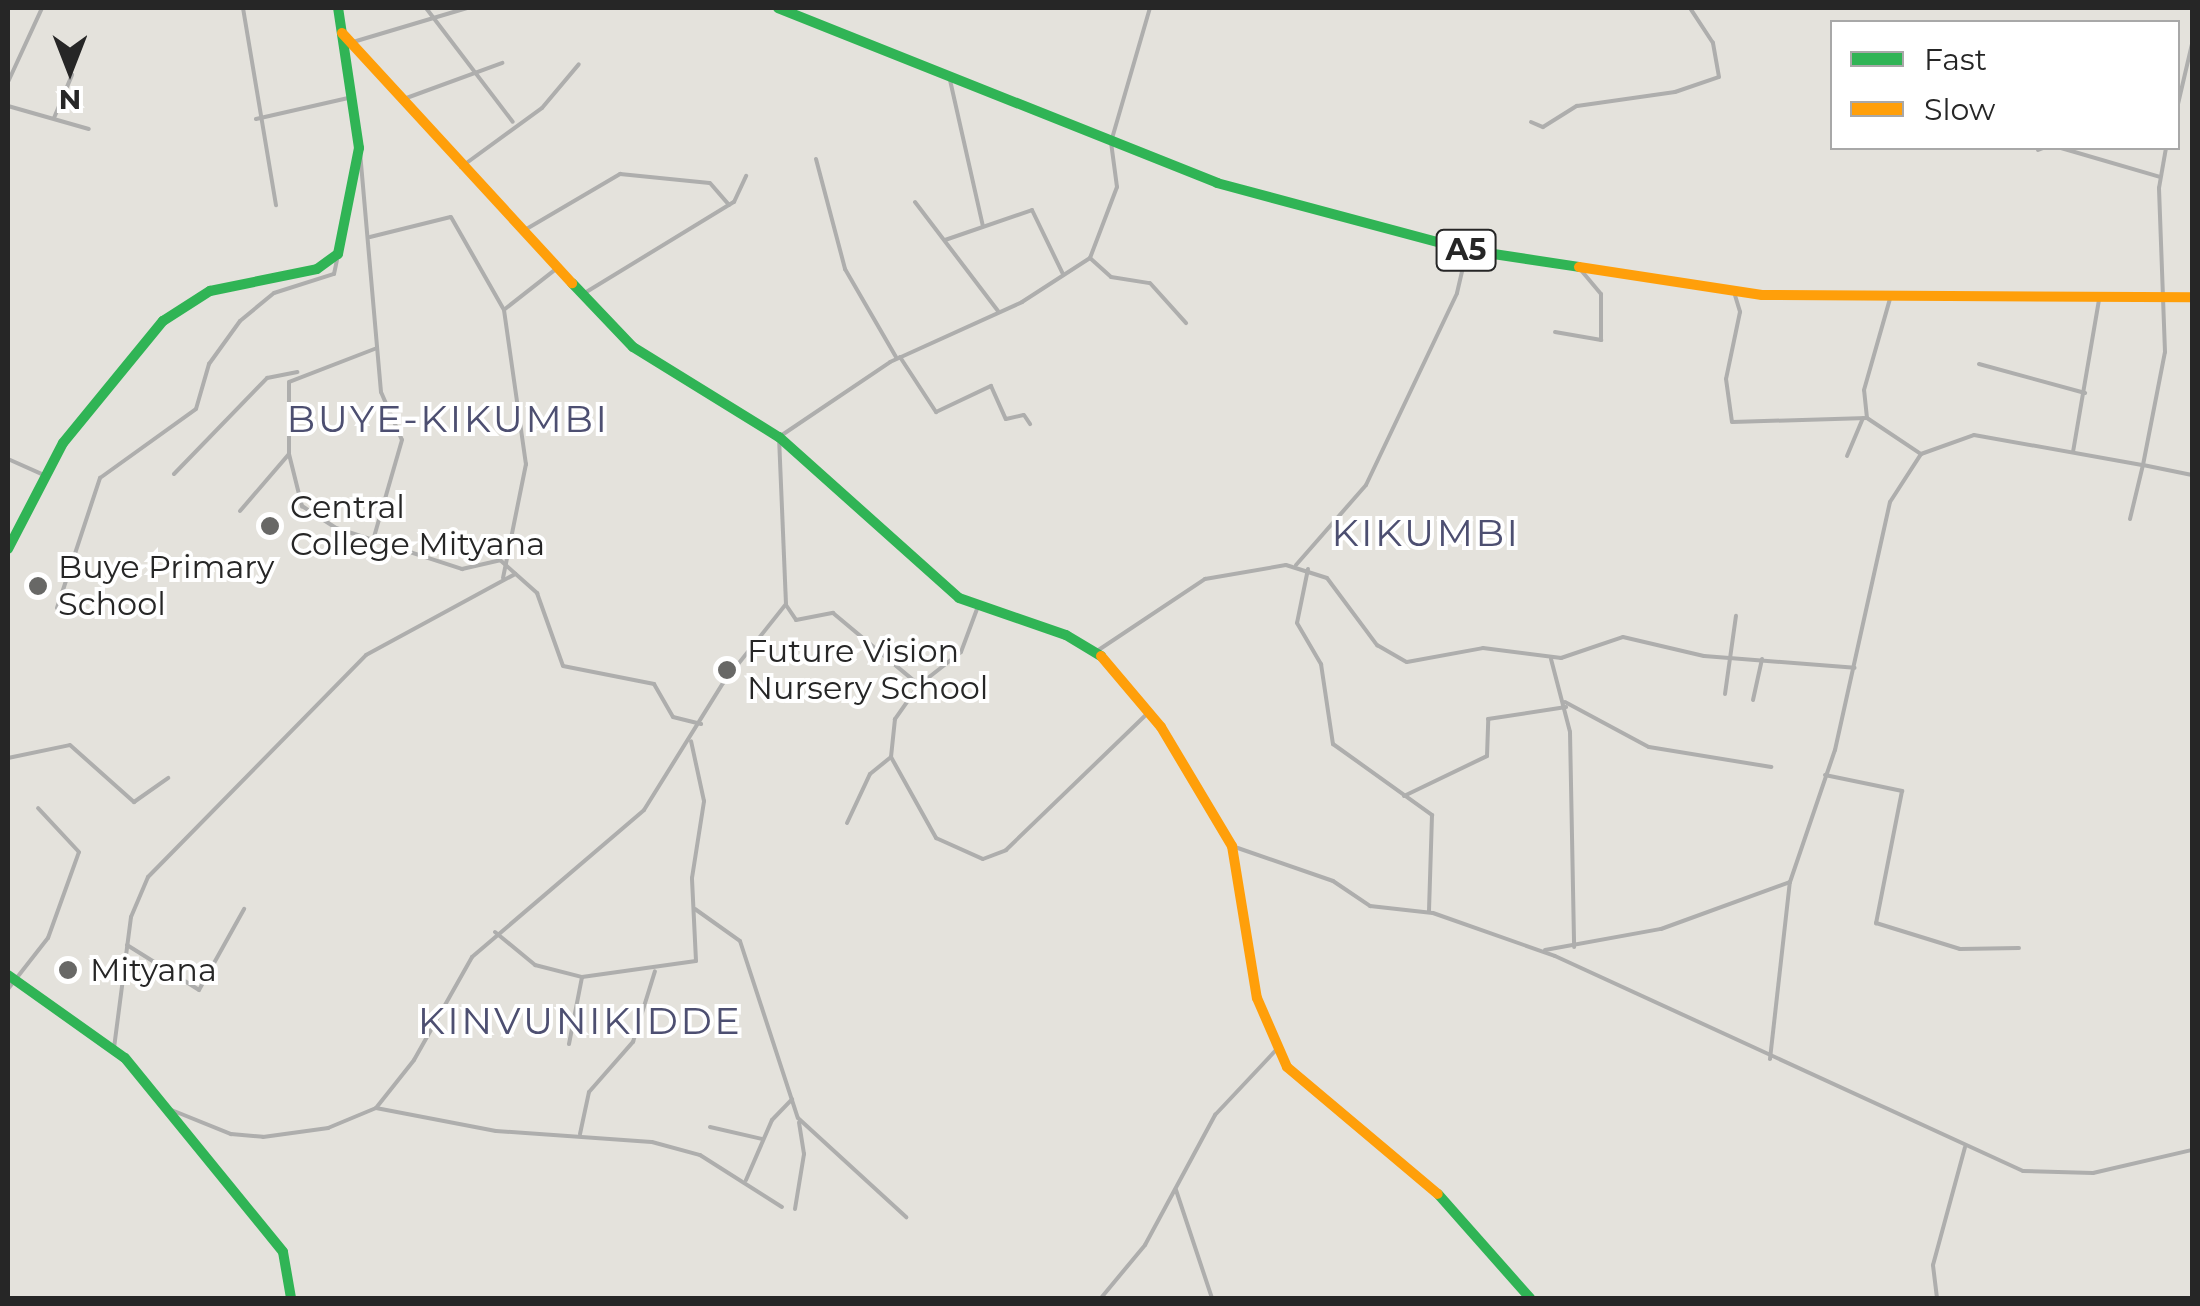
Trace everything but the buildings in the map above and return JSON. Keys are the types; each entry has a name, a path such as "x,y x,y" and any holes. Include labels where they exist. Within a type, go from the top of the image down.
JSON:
{"main road":[{"path":"8,549 45,476 163,321 210,291 317,269 338,254 359,148 338,8"},
{"name":"A5","path":"778,8 803,11 950,76 1218,183 1467,250 1734,291 1890,299 2192,297"},
{"path":"342,32 461,167 633,347 778,437 976,609 1014,615 1097,651 1149,712 1232,846 1257,998 1277,1049 1310,1093 1444,1200 1530,1298"},
{"path":"10,982 114,1048 168,1108 282,1252 290,1298"}],"street":[{"path":"8,82 42,8"},
{"path":"242,8 256,118 276,205"},
{"path":"426,8 471,73 491,86 514,123"},
{"path":"352,43 468,8"},
{"path":"919,685 833,613 796,620 786,604 778,437 898,358 998,310 1090,258 1117,187 1111,142 1150,8"},
{"path":"1531,122 1543,128 1577,106 1695,88 1719,77 1713,42 1690,8"},
{"path":"2180,95 2192,44"},
{"path":"402,100 502,63"},
{"path":"461,167 514,123 542,108 579,64"},
{"path":"54,118 72,76"},
{"path":"950,76 983,226"},
{"path":"256,118 353,97"},
{"path":"8,106 89,129"},
{"path":"359,148 386,412 402,440 374,537"},
{"path":"2068,150 2160,177"},
{"path":"2130,519 2162,386 2160,177 2166,150"},
{"path":"816,159 844,269 936,412 991,386 1006,419 1024,415 1030,424"},
{"path":"524,231 620,174 684,186 706,182 730,206"},
{"path":"584,294 730,206 746,176"},
{"path":"915,202 998,310"},
{"path":"945,240 1035,212 1063,274"},
{"path":"370,237 446,214 504,310 526,464 500,560 502,578"},
{"path":"1296,565 1366,485 1457,294 1467,250"},
{"path":"57,608 100,478 196,409 208,364 240,321 274,293 334,274 338,254"},
{"path":"1090,258 1112,277 1150,283 1186,323"},
{"path":"504,310 556,268"},
{"path":"1555,332 1600,340 1601,294 1582,270"},
{"path":"1734,291 1740,312 1726,379 1732,422 1865,418 1921,454"},
{"path":"1848,456 1865,418 1864,390 1890,299"},
{"path":"2073,452 2099,300"},
{"path":"174,474 267,378 302,372 378,348"},
{"path":"1979,364 2085,392"},
{"path":"302,372 288,388 289,454 302,506 336,528 374,537 462,569 500,560"},
{"path":"1770,1059 1790,882 1855,668 1890,502 1921,454 1974,435 2192,475"},
{"path":"240,511 289,454"},
{"path":"8,458 45,476"},
{"path":"500,560 538,593 564,666 654,684 673,718 702,724"},
{"path":"1097,651 1205,579 1296,565 1338,587 1396,660 1483,648 1551,659 1622,637 1731,657 1855,668"},
{"path":"1308,569 1297,623 1321,664 1332,744 1433,818 1429,912"},
{"path":"114,1048 127,945 148,877 262,767 331,684 377,648 502,578 516,574"},
{"path":"168,1108 231,1134 262,1137 328,1128 376,1108 495,932 609,846 691,742 786,604"},
{"path":"976,609 960,652 919,685 898,711 891,756 932,834 984,858 1006,850 1149,712"},
{"path":"1724,694 1736,616"},
{"path":"1753,700 1762,658"},
{"path":"1551,659 1565,704 1574,948"},
{"path":"1404,796 1487,756 1488,720 1565,704 1637,743 1771,767"},
{"path":"495,932 536,965 582,977 656,971 696,961 695,908 704,801 691,742"},
{"path":"8,758 70,745 134,802 168,778"},
{"path":"847,823 870,774 891,756"},
{"path":"1825,775 1902,791 1876,924 1960,949 2019,948"},
{"path":"10,982 52,930 78,852 38,808"},
{"path":"1232,846 1334,881 1370,906 1429,912 1540,951 2023,1171 2069,1176 2192,1150"},
{"path":"1540,951 1574,948 1660,929 1790,882"},
{"path":"127,945 200,990 244,908"},
{"path":"695,908 740,941 798,1118 804,1154 795,1209"},
{"path":"580,1134 589,1092 632,1042 656,971"},
{"path":"569,1044 582,977"},
{"path":"1102,1298 1144,1244 1215,1116 1277,1049"},
{"path":"746,1181 762,1139 792,1099"},
{"path":"376,1108 496,1131 580,1134 685,1150 746,1181 782,1207"},
{"path":"798,1118 906,1217"},
{"path":"710,1127 762,1139"},
{"path":"1938,1298 1933,1265 1965,1147"},
{"path":"1175,1186 1212,1298"}],"traffic: fast":[{"path":"8,549 63,443 163,321 210,291 317,269 338,254 359,148 338,8"},
{"path":"778,8 1217,183 1467,250 1579,267"},
{"path":"572,283 633,347 779,437 959,598 1066,635 1101,656"},
{"path":"8,975 125,1058 283,1252 291,1298"},
{"path":"1438,1194 1530,1298"}],"traffic: slow":[{"path":"342,33 572,283"},
{"path":"1579,267 1762,295 2192,297"},
{"path":"1101,656 1161,727 1232,846 1257,998 1287,1067 1438,1194"}],"place":[{"name":"Central College Mityana","path":"270,526"},
{"name":"Buye Primary School","path":"38,586"},
{"name":"Future Vision Nursery School","path":"727,670"},
{"name":"Mityana","path":"68,970"}],"district":[{"name":"BUYE-KIKUMBI","path":"448,419"},
{"name":"KIKUMBI","path":"1426,533"},
{"name":"KINVUNIKIDDE","path":"580,1021"}]}
